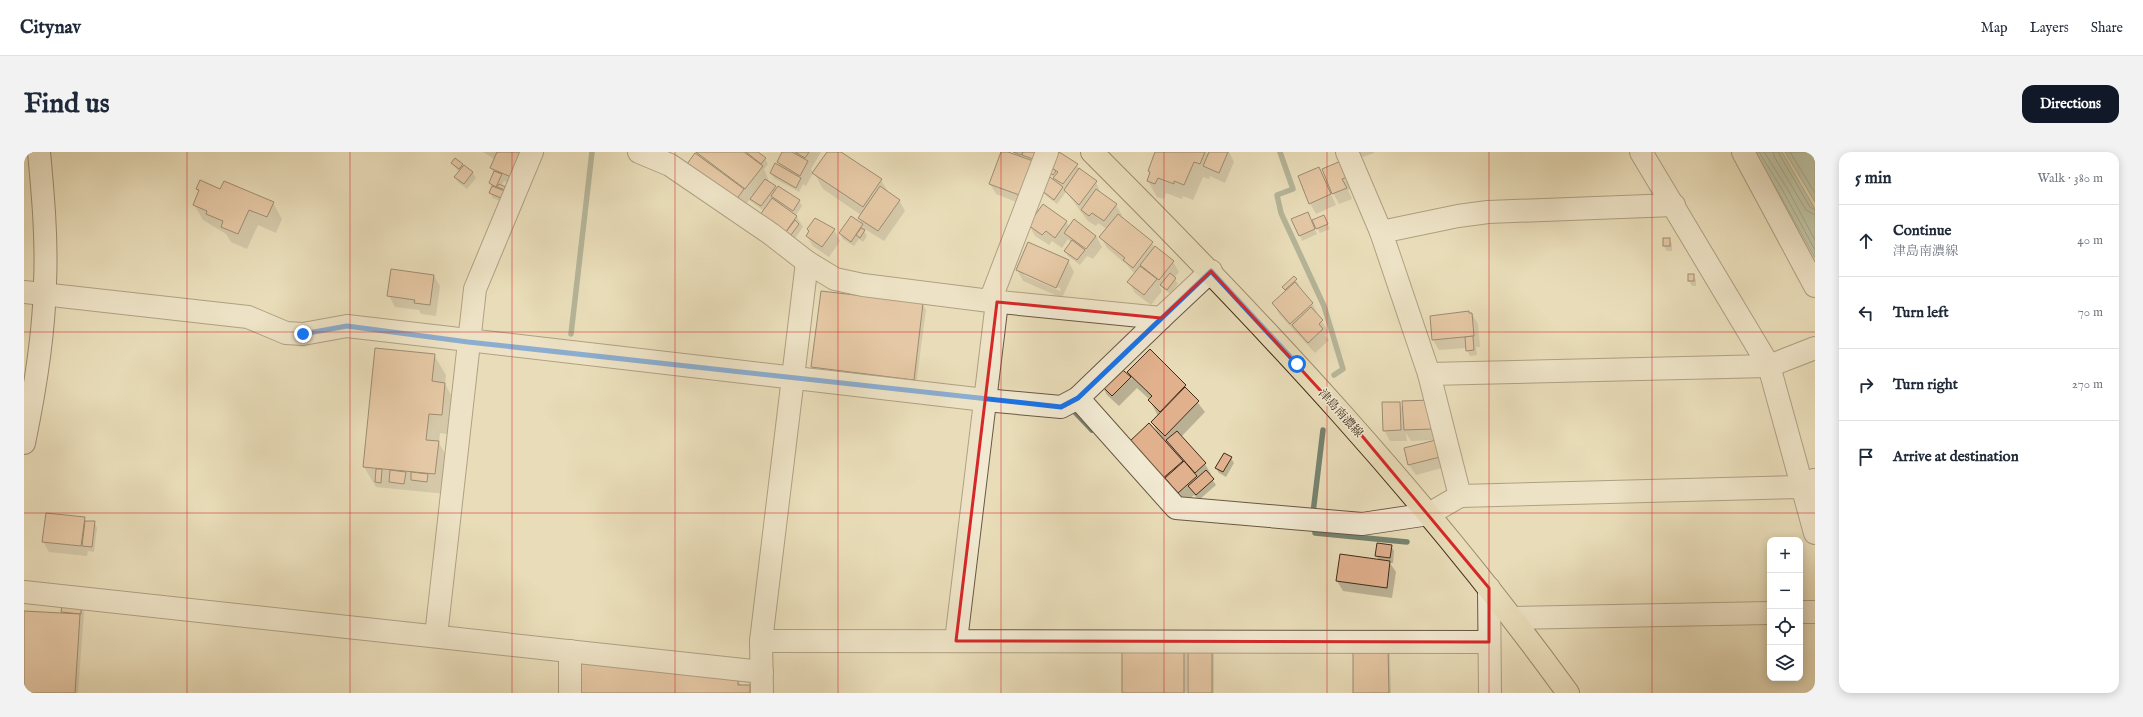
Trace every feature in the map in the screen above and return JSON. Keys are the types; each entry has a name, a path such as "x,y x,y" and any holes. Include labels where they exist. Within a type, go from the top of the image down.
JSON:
{"main road":[{"name":"津島南濃線","path":"1092,152 1211,271 1363,437 1429,514 1514,618 1568,693"}],"street":[{"path":"24,443 34,396 38,290 44,210 38,152"},
{"path":"436,636 475,289 532,152"},
{"path":"639,152 673,158 807,262 835,279 863,285 994,302 1161,318"},
{"path":"956,641 985,400 994,302 1047,152"},
{"path":"1347,152 1381,232 1429,374 1460,496"},
{"path":"1642,152 1769,366 1808,483 1815,534"},
{"path":"1743,152 1815,286"},
{"path":"1381,232 1458,216 1488,212 1674,205"},
{"path":"762,693 761,641 807,262"},
{"path":"24,279 38,290 248,317 286,333 303,334 347,326 469,334 794,371 985,400 1061,407 1078,398 1211,271"},
{"path":"1429,374 1769,366 1815,348"},
{"path":"1078,398 1176,508 1362,524 1429,514 1460,496 1808,483"},
{"path":"1489,588 1490,693"},
{"path":"24,592 762,672"},
{"path":"1803,612 1815,612"},
{"path":"1514,618 1767,613"},
{"path":"761,641 1489,642"},
{"path":"570,651 570,693"}],"highlighted area":[{"path":"1211,271 1363,437 1489,588 1489,642 956,641 997,302 1161,318"}],"water":[{"path":"1754,152 1782,152 1815,209 1815,258 1779,193"},
{"path":"1785,152 1811,152 1815,159 1815,202"}],"building":[{"path":"497,152 522,152 511,177 490,168"},
{"path":"696,152 744,152 763,166 745,189"},
{"path":"746,152 758,152 766,158 761,164"},
{"path":"782,152 792,152 808,161 800,176 777,162"},
{"path":"795,152 809,152 805,158"},
{"path":"827,152 841,152 882,179 863,207 812,173"},
{"path":"1001,152 1008,152 1036,162 1022,196 989,184"},
{"path":"1013,152 1023,152 1021,155"},
{"path":"1023,152 1039,152 1036,160 1022,155"},
{"path":"1059,152 1078,164 1063,184 1053,178 1058,172 1049,166"},
{"path":"1155,152 1205,152 1200,164 1194,162 1184,185 1174,181 1174,184 1158,178 1155,184 1147,181 1150,172 1148,171"},
{"path":"1209,152 1228,152 1219,173 1203,166"},
{"path":"695,153 744,189 736,200 687,164"},
{"path":"455,158 463,164 459,169 451,163"},
{"path":"1341,161 1347,177 1342,179 1347,188 1332,194 1322,169"},
{"path":"775,163 801,178 796,188 770,173"},
{"path":"464,165 473,172 464,184 454,177"},
{"path":"1049,166 1056,171 1053,175 1046,170"},
{"path":"1319,167 1331,194 1309,204 1298,176"},
{"path":"1079,168 1097,181 1079,205 1064,190"},
{"path":"494,171 502,174 496,187 489,183"},
{"path":"1050,177 1063,187 1054,200 1041,190"},
{"path":"765,179 776,186 761,206 750,199"},
{"path":"200,180 220,189 224,181 274,202 267,217 249,210 238,234 221,227 223,221 206,214 207,211 193,205 199,190 196,189"},
{"path":"499,184 506,187 505,190 497,187"},
{"path":"492,186 505,191 501,198 489,193"},
{"path":"778,186 800,200 793,211 771,196"},
{"path":"880,186 900,200 878,231 858,218"},
{"path":"1096,189 1117,204 1104,221 1092,213 1089,216 1081,210"},
{"path":"772,198 797,216 785,233 760,215"},
{"path":"1043,204 1067,221 1055,238 1046,231 1042,235 1028,225"},
{"path":"1308,212 1315,229 1299,236 1291,219"},
{"path":"1118,214 1153,242 1133,268 1123,260 1125,258 1099,237"},
{"path":"1324,215 1328,224 1316,229 1312,220"},
{"path":"851,216 863,224 851,242 839,233"},
{"path":"815,218 835,229 822,247 806,236 809,231 807,229"},
{"path":"1074,219 1096,236 1086,249 1064,233"},
{"path":"795,220 799,224 791,235 786,232"},
{"path":"861,228 865,230 860,238 856,235"},
{"path":"1663,238 1670,238 1670,246 1663,246"},
{"path":"1072,240 1085,250 1077,260 1064,251"},
{"path":"1028,242 1069,260 1056,288 1016,270"},
{"path":"1155,246 1174,261 1159,280 1140,265"},
{"path":"1140,266 1157,279 1144,295 1127,282"},
{"path":"391,269 434,275 430,305 414,303 415,300 387,296"},
{"path":"1170,273 1176,278 1167,290 1160,285"},
{"path":"1688,274 1694,274 1694,281 1688,281"},
{"path":"1294,276 1297,279 1285,290 1282,287"},
{"path":"1295,282 1313,303 1290,324 1272,303"},
{"path":"821,291 923,303 914,380 811,367"},
{"path":"1311,307 1323,320 1319,324 1323,329 1308,343 1292,325"},
{"path":"1469,311 1469,313 1472,313 1474,336 1432,340 1430,316"},
{"path":"1473,336 1474,350 1466,351 1465,337"},
{"path":"375,348 435,354 432,381 445,383 442,415 429,414 426,440 439,441 435,474 363,467"},
{"path":"1150,349 1186,385 1160,412 1148,400 1152,396 1127,372"},
{"path":"1118,366 1131,377 1112,396 1100,384"},
{"path":"1185,387 1199,401 1165,436 1151,422"},
{"path":"1431,400 1432,429 1404,430 1402,401"},
{"path":"1382,402 1400,402 1401,430 1383,431"},
{"path":"1149,423 1183,461 1162,479 1129,442"},
{"path":"1177,431 1206,463 1195,473 1166,440"},
{"path":"1436,440 1440,457 1408,465 1404,448"},
{"path":"1224,453 1232,457 1223,472 1215,468"},
{"path":"1184,461 1197,476 1178,493 1165,478"},
{"path":"376,469 382,469 381,483 375,482"},
{"path":"390,470 406,472 404,484 389,482"},
{"path":"1206,470 1214,479 1196,495 1188,486"},
{"path":"411,472 428,474 427,482 411,480"},
{"path":"46,513 85,517 81,546 42,542"},
{"path":"85,521 95,521 92,547 82,546"},
{"path":"1377,543 1392,545 1390,558 1375,556"},
{"path":"1340,554 1390,561 1387,588 1336,581"},
{"path":"62,605 81,606 81,614 61,612"},
{"path":"24,611 80,614 75,693 24,693"},
{"path":"1188,648 1212,648 1212,693 1188,693"},
{"path":"1353,648 1388,648 1389,693 1353,693"},
{"path":"1122,649 1184,649 1184,693 1122,693"},
{"path":"579,661 738,679 738,685 750,685 750,693 579,693"}],"waterway":[{"path":"571,334 592,152"},
{"path":"1280,152 1293,189 1277,195 1281,213 1324,306 1343,369 1334,375"},
{"path":"1075,412 1092,430"},
{"path":"1313,513 1323,430"},
{"path":"1313,527 1315,527 1315,533 1407,542"}],"route":[{"path":"303,334 347,326 468,342 793,377 985,400 1061,407 1078,398 1211,271 1297,364"}]}
